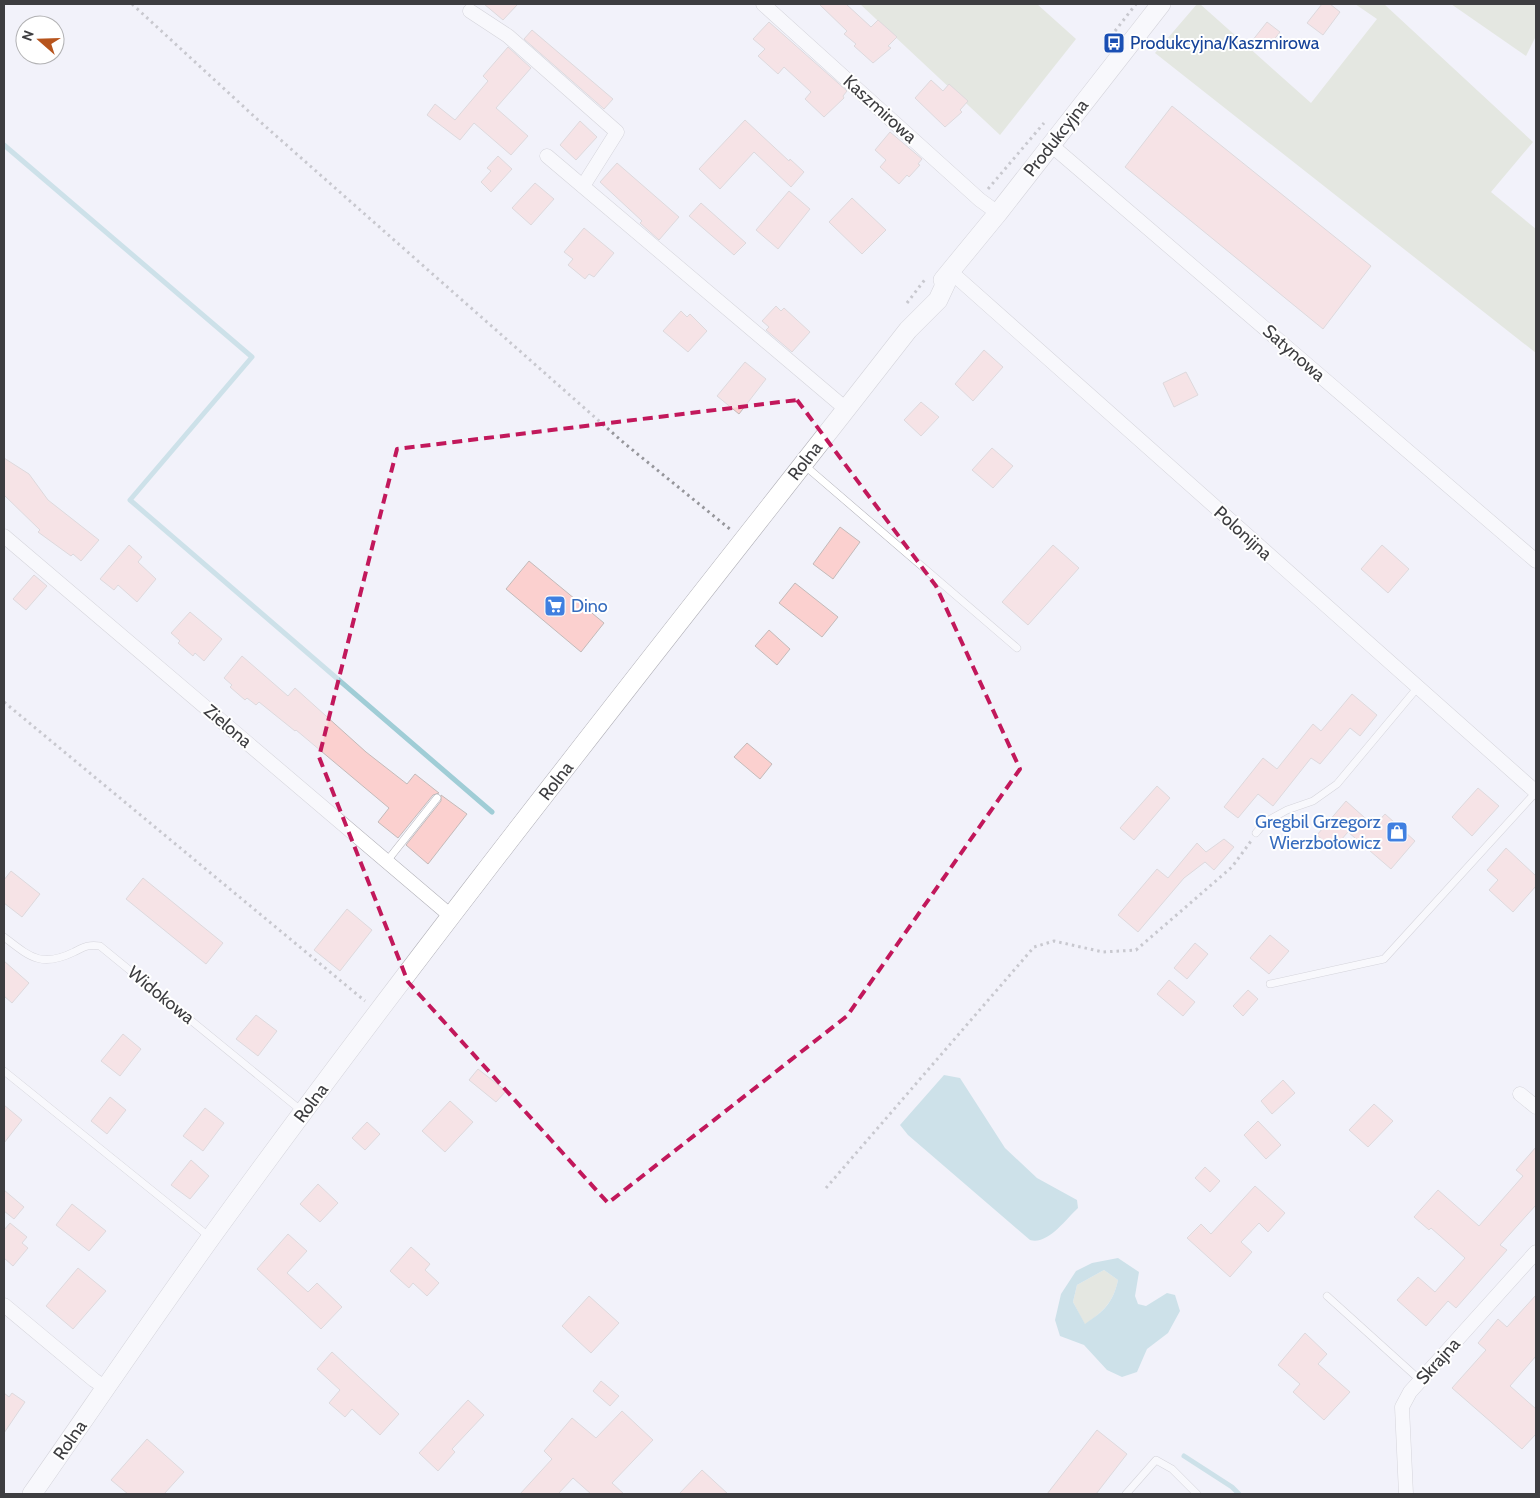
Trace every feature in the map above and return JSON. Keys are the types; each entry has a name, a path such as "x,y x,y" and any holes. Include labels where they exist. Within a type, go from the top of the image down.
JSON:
{"street":[{"name":"Kaszmirowa","path":"763,4 980,200 998,213"},
{"name":"Produkcyjna","path":"951,272 1161,4"},
{"path":"470,12 508,36 617,132 583,186"},
{"name":"Satynowa","path":"1051,145 1536,561"},
{"path":"547,156 846,409"},
{"name":"Rolna","path":"32,1494 211,1238 303,1112 743,540 908,330 938,300 951,272"},
{"name":"Polonijna","path":"951,272 1536,792"},
{"name":"Zielona","path":"4,536 452,916"},
{"path":"1520,1094 1536,1108"},
{"name":"Skrajna","path":"1406,1494 1402,1407 1410,1392 1536,1252"},
{"path":"4,1305 106,1388"}],"lane":[{"path":"803,464 1017,648"},
{"path":"1256,832 1265,822 1287,810 1313,801 1338,784 1418,687"},
{"path":"1270,984 1384,959 1536,792"},
{"path":"387,861 436,798"},
{"name":"Widokowa","path":"4,937 30,957 49,961 91,944 100,946 303,1112"},
{"path":"4,1071 211,1238"},
{"path":"1327,1296 1420,1380"},
{"path":"1126,1494 1156,1460 1172,1470 1197,1494"}],"path":[{"path":"132,4 256,119 624,443 743,540"},
{"path":"1113,34 1136,4"},
{"path":"980,200 1049,117"},
{"path":"4,702 380,1012"},
{"path":"826,1188 1034,947 1054,941 1103,952 1136,950 1232,866 1256,832"}],"highlighted area":[{"path":"797,400 936,586 1020,769 847,1016 608,1203 408,982 319,757 397,449"}],"green space":[{"path":"860,4 1037,4 1076,39 1000,135"},
{"path":"1197,4 1200,4 1311,103 1377,19 1355,4 1384,4 1533,142 1491,192 1536,229 1536,353 1155,53"},
{"path":"1451,4 1536,4 1536,36 1526,56"},
{"path":"1104,1270 1118,1280 1116,1288 1107,1306 1085,1325 1073,1302 1077,1285"}],"water":[{"path":"944,1075 960,1078 1005,1148 1037,1178 1077,1200 1078,1208 1050,1235 1037,1241 1030,1240 908,1135 900,1125"},
{"path":"1118,1258 1139,1272 1135,1296 1138,1304 1146,1306 1167,1293 1175,1295 1180,1311 1168,1333 1147,1349 1137,1372 1122,1377 1107,1370 1084,1345 1060,1336 1055,1320 1061,1294 1076,1271 1092,1263","holes":["1104,1270 1118,1280 1107,1306 1085,1324 1073,1302 1077,1285"]}],"building":[{"path":"484,4 518,4 503,20"},
{"path":"819,4 846,4 871,27 878,20 897,37 888,46 891,48 873,63 854,46 856,44 844,34 847,31"},
{"path":"1322,4 1330,4 1340,12 1323,35 1307,23"},
{"path":"769,22 847,91 843,96 844,98 824,117 805,99 811,92 784,67 778,74 758,56 765,49 753,39"},
{"path":"1267,22 1280,32 1265,51 1252,41"},
{"path":"532,30 613,99 604,109 524,39"},
{"path":"508,47 531,68 496,108 528,136 511,155 474,123 460,140 427,115 435,104 455,120 488,81 483,76"},
{"path":"931,80 943,91 949,84 968,101 960,110 962,112 945,127 915,98"},
{"path":"1172,106 1371,266 1323,329 1125,167"},
{"path":"745,120 789,161 790,159 804,172 791,187 754,152 720,189 699,169"},
{"path":"580,121 597,137 576,160 560,145"},
{"path":"890,132 922,159 918,164 920,165 909,177 907,175 899,184 880,167 886,160 875,150"},
{"path":"498,156 512,169 491,192 481,182 491,171 487,168"},
{"path":"617,163 679,217 659,240 640,223 642,221 600,182"},
{"path":"535,183 554,199 531,225 512,208"},
{"path":"789,191 810,209 778,249 756,230"},
{"path":"852,198 886,230 862,254 829,222"},
{"path":"701,203 746,243 734,255 689,216"},
{"path":"584,228 614,253 594,277 589,274 585,279 568,265 573,259 564,252"},
{"path":"776,306 781,311 784,308 810,332 792,352 766,330 769,327 762,321"},
{"path":"681,311 687,317 690,314 707,331 688,352 663,331"},
{"path":"984,350 1003,367 973,401 955,384"},
{"path":"745,362 766,379 739,414 717,396"},
{"path":"1186,372 1198,395 1174,407 1163,383"},
{"path":"921,402 939,417 921,436 904,420"},
{"path":"992,448 1013,466 993,488 972,470"},
{"path":"4,458 29,474 48,500 99,540 81,561 38,532 40,530 4,495"},
{"path":"840,527 860,542 833,579 813,564"},
{"path":"129,545 142,557 138,562 156,579 137,602 118,585 114,590 100,579"},
{"path":"1053,545 1079,568 1028,625 1002,602"},
{"path":"1382,545 1409,569 1388,593 1361,569"},
{"name":"Dino","path":"529,561 604,623 581,652 506,589"},
{"path":"34,575 47,586 26,610 13,599"},
{"path":"795,583 838,617 822,637 779,603"},
{"path":"190,612 222,639 204,661 195,653 193,656 178,643 180,641 171,633"},
{"path":"769,630 790,649 777,665 755,646"},
{"path":"242,656 288,696 295,688 366,752 407,784 415,774 439,793 433,795 398,838 378,822 389,808 296,730 259,702 256,705 247,698 245,700 230,687 232,685 224,678"},
{"path":"1352,694 1377,715 1360,736 1350,728 1320,764 1311,758 1273,806 1258,794 1238,818 1224,807 1263,758 1277,769 1313,724 1321,731"},
{"path":"747,743 772,764 760,779 734,757"},
{"path":"1157,786 1170,798 1134,840 1120,828"},
{"path":"1478,788 1499,806 1472,836 1452,817"},
{"path":"441,795 467,814 428,864 406,845 441,801"},
{"path":"1346,801 1374,826 1385,814 1415,841 1391,869 1348,832 1333,849 1317,835"},
{"path":"1224,839 1234,847 1214,870 1205,862 1184,878 1138,932 1118,915 1157,869 1168,878 1197,843 1206,852"},
{"path":"1506,848 1536,876 1536,886 1513,912 1489,890 1498,880 1487,870"},
{"path":"11,871 40,894 22,917 4,903 4,880"},
{"path":"143,878 223,943 206,964 126,899"},
{"path":"347,909 372,930 340,971 314,950"},
{"path":"1270,935 1289,951 1269,974 1250,958"},
{"path":"1195,943 1208,954 1187,979 1174,968"},
{"path":"4,961 29,983 12,1003 4,996"},
{"path":"1169,980 1195,1002 1183,1016 1157,994"},
{"path":"1248,990 1258,999 1243,1016 1233,1006"},
{"path":"256,1015 277,1031 258,1056 236,1039"},
{"path":"123,1034 141,1049 120,1076 101,1061"},
{"path":"478,1069 506,1091 496,1102 469,1080"},
{"path":"1283,1080 1295,1093 1272,1114 1261,1101"},
{"path":"110,1097 126,1110 107,1134 91,1121"},
{"path":"450,1101 473,1122 445,1152 422,1131"},
{"path":"1374,1104 1393,1121 1368,1147 1349,1130"},
{"path":"4,1105 22,1120 4,1143"},
{"path":"205,1108 224,1123 203,1151 183,1136"},
{"path":"1258,1121 1281,1145 1266,1159 1244,1135"},
{"path":"367,1122 380,1134 365,1150 352,1138"},
{"path":"1536,1147 1536,1205 1500,1245 1507,1250 1456,1308 1448,1301 1426,1326 1397,1300 1418,1277 1435,1292 1465,1258 1431,1228 1429,1230 1414,1217 1438,1190 1479,1226 1523,1176 1516,1170"},
{"path":"191,1160 209,1176 190,1199 171,1185"},
{"path":"1205,1167 1220,1181 1210,1192 1195,1178"},
{"path":"318,1184 338,1203 320,1222 300,1204"},
{"path":"1255,1186 1285,1213 1268,1232 1259,1223 1241,1242 1252,1252 1230,1277 1187,1238 1201,1224 1211,1234"},
{"path":"4,1190 24,1207 14,1219 4,1211"},
{"path":"72,1204 106,1231 89,1251 56,1225"},
{"path":"10,1223 27,1237 22,1243 28,1248 13,1266 4,1258 4,1230"},
{"path":"288,1234 307,1251 287,1273 308,1292 317,1283 342,1307 321,1329 257,1269"},
{"path":"411,1247 430,1264 425,1270 439,1283 427,1296 413,1283 409,1288 390,1271"},
{"path":"78,1268 106,1291 73,1329 46,1306"},
{"path":"1536,1295 1536,1356 1510,1386 1536,1409 1536,1434 1522,1449 1452,1388 1486,1350 1478,1343 1498,1319 1507,1327"},
{"path":"589,1296 619,1323 591,1353 562,1326"},
{"path":"1305,1333 1327,1354 1318,1364 1350,1392 1324,1420 1293,1392 1300,1384 1278,1365"},
{"path":"332,1352 399,1414 380,1435 352,1409 345,1417 329,1403 340,1390 317,1369"},
{"path":"601,1381 619,1396 610,1406 593,1391"},
{"path":"4,1393 9,1397 12,1393 25,1402 4,1433"},
{"path":"468,1400 484,1415 452,1449 455,1452 438,1471 419,1453"},
{"path":"622,1411 653,1440 612,1483 624,1494 591,1494 573,1478 558,1494 520,1494 552,1459 544,1451 572,1418 596,1438"},
{"path":"1097,1430 1127,1454 1096,1494 1047,1494"},
{"path":"147,1439 184,1472 164,1494 128,1494 111,1480"},
{"path":"702,1470 728,1494 679,1494"}],"waterway":[{"path":"4,145 252,357 130,500 492,812"},
{"path":"1184,1456 1232,1487 1239,1494"}],"place":[{"name":"Produkcyjna/Kaszmirowa","path":"1114,43"},
{"name":"Dino","path":"555,606"},
{"name":"Gregbil Grzegorz Wierzbołowicz","path":"1397,832"}]}
